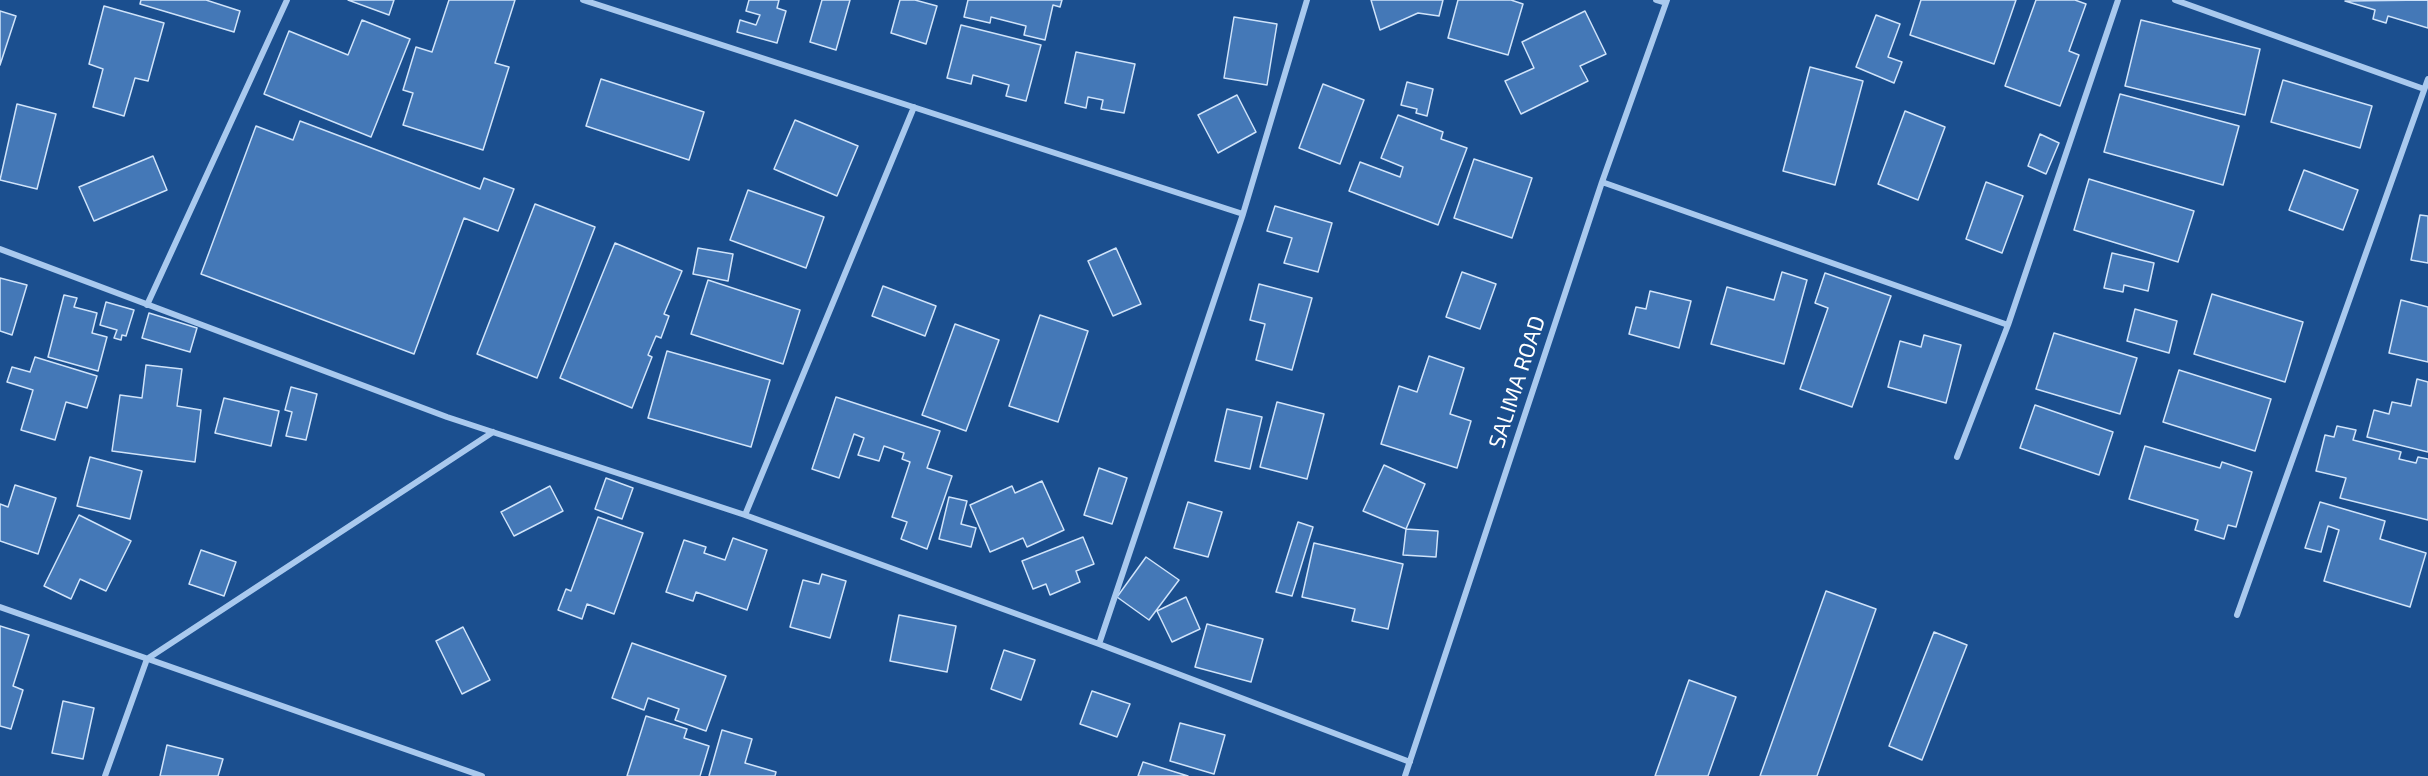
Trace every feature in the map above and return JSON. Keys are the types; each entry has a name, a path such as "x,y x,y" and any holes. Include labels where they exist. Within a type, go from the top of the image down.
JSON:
{"street":[{"path":"147,305 287,0"},
{"path":"583,0 1243,214"},
{"path":"1099,644 1243,214 1307,0"},
{"path":"1656,0 1666,2"},
{"path":"1957,457 2008,325 2118,0"},
{"path":"2175,0 2424,89"},
{"name":"SALIMA ROAD","path":"1405,776 1602,182 1666,2"},
{"path":"2237,615 2428,79"},
{"path":"745,515 914,107"},
{"path":"1602,182 2008,325"},
{"path":"0,249 447,417 745,515 1099,644 1410,762"},
{"path":"105,776 147,659 493,432"},
{"path":"0,608 482,776"}],"building":[{"path":"141,0 206,0 240,11 234,32 140,4"},
{"path":"348,0 394,0 389,15"},
{"path":"449,0 515,0 495,63 509,67 483,150 403,125 413,93 403,90 416,47 432,52"},
{"path":"749,0 779,0 777,8 786,11 777,43 737,32 740,20 756,25 760,15 746,11"},
{"path":"822,0 850,0 836,50 810,42"},
{"path":"900,0 915,0 937,6 926,44 891,33"},
{"path":"968,0 1062,0 1060,7 1053,5 1045,40 1024,35 1026,26 991,17 990,23 964,17"},
{"path":"1371,0 1443,0 1439,16 1418,13 1380,30"},
{"path":"1458,0 1511,0 1523,4 1508,55 1448,38"},
{"path":"1921,0 2016,0 1994,64 1910,35"},
{"path":"2036,0 2075,0 2086,4 2069,51 2079,55 2060,106 2005,86"},
{"path":"2428,0 2428,28 2388,16 2386,23 2373,19 2375,10 2345,1"},
{"path":"104,6 164,23 148,81 135,78 124,116 93,107 103,69 89,64"},
{"path":"0,11 16,16 0,65"},
{"path":"1585,11 1606,54 1580,66 1588,81 1521,114 1505,81 1534,68 1522,42"},
{"path":"1876,15 1900,24 1888,57 1902,62 1894,83 1856,67"},
{"path":"1234,17 1277,24 1267,85 1224,78"},
{"path":"362,20 410,39 371,137 264,94 289,31 348,55"},
{"path":"2141,20 2260,49 2245,115 2125,86"},
{"path":"961,25 1041,45 1026,101 1006,96 1009,85 973,75 971,84 947,78"},
{"path":"1076,52 1135,64 1124,113 1101,109 1103,100 1088,97 1086,108 1065,103"},
{"path":"1810,67 1863,81 1835,185 1783,171"},
{"path":"601,79 704,112 689,160 586,126"},
{"path":"2283,80 2372,106 2360,148 2271,122"},
{"path":"1407,82 1433,89 1427,116 1416,113 1417,109 1401,105"},
{"path":"1323,84 1364,100 1340,164 1299,148"},
{"path":"2120,94 2239,126 2223,185 2104,152"},
{"path":"1237,95 1256,132 1218,153 1198,115"},
{"path":"17,104 56,114 37,189 0,180"},
{"path":"1905,111 1945,127 1918,200 1878,184"},
{"path":"1398,115 1443,132 1441,139 1467,148 1438,225 1349,191 1360,162 1400,177 1403,167 1381,158"},
{"path":"795,120 858,146 837,196 774,169"},
{"path":"300,121 480,189 484,178 514,189 498,231 464,218 414,354 201,274 256,126 293,140"},
{"path":"2040,134 2059,143 2046,174 2028,166"},
{"path":"153,156 167,190 94,221 79,187"},
{"path":"1474,159 1532,178 1512,238 1454,218"},
{"path":"2304,170 2358,190 2343,230 2289,210"},
{"path":"2089,179 2194,211 2178,262 2074,230"},
{"path":"1986,182 2023,196 2002,253 1966,239"},
{"path":"748,190 824,217 806,268 730,240"},
{"path":"535,204 595,227 537,378 477,354"},
{"path":"1275,206 1332,223 1318,272 1284,263 1292,238 1267,231"},
{"path":"2420,215 2428,216 2428,263 2411,260"},
{"path":"615,243 682,271 664,314 669,316 661,338 656,336 648,355 652,357 632,408 560,378"},
{"path":"698,248 733,254 728,281 693,274"},
{"path":"1116,248 1141,304 1113,316 1088,261"},
{"path":"2112,253 2154,263 2148,291 2124,285 2123,292 2104,288"},
{"path":"1462,272 1496,284 1480,329 1446,317"},
{"path":"1782,272 1807,280 1784,364 1711,344 1727,287 1774,300"},
{"path":"1825,273 1891,296 1852,407 1800,389 1828,308 1815,303"},
{"path":"0,278 27,285 12,335 0,331"},
{"path":"708,280 800,310 783,364 691,334"},
{"path":"1259,284 1312,298 1292,370 1256,360 1265,324 1250,320"},
{"path":"883,286 936,306 925,336 872,316"},
{"path":"1650,291 1691,301 1679,348 1629,334 1636,307 1646,309"},
{"path":"2212,294 2303,322 2285,382 2194,354"},
{"path":"64,295 77,298 74,307 97,313 92,333 107,337 98,371 48,357"},
{"path":"2401,300 2428,307 2428,362 2389,353"},
{"path":"106,302 134,310 126,336 122,335 121,340 114,338 117,330 100,325"},
{"path":"2135,309 2177,321 2169,353 2127,341"},
{"path":"149,313 197,328 190,352 142,338"},
{"path":"1040,315 1088,331 1058,422 1009,406"},
{"path":"955,324 999,340 966,431 922,415"},
{"path":"2054,333 2137,358 2120,414 2036,389"},
{"path":"1924,335 1961,345 1946,403 1888,387 1900,341 1921,347"},
{"path":"667,351 770,380 751,447 648,418"},
{"path":"1429,356 1464,368 1450,414 1471,421 1457,468 1381,444 1399,386 1417,392"},
{"path":"35,357 97,376 87,408 66,402 55,440 21,430 33,390 7,382 12,367 30,372"},
{"path":"146,365 182,369 177,406 201,410 195,462 112,451 120,395 142,398"},
{"path":"2179,370 2271,399 2255,451 2163,422"},
{"path":"2417,379 2428,382 2428,452 2367,437 2374,410 2389,414 2392,402 2411,406"},
{"path":"291,387 317,394 306,440 286,436 292,412 285,410"},
{"path":"836,397 940,431 927,468 952,476 927,549 901,539 907,522 892,517 910,462 902,459 904,453 884,446 879,461 858,455 864,438 854,434 839,478 812,469"},
{"path":"224,398 279,411 271,446 215,433"},
{"path":"1277,402 1324,414 1307,479 1260,467"},
{"path":"2035,405 2113,432 2099,475 2020,448"},
{"path":"1227,409 1262,417 1250,469 1215,461"},
{"path":"2337,426 2356,430 2353,440 2401,452 2399,459 2416,463 2418,457 2428,459 2428,520 2340,498 2346,478 2316,471 2325,435 2334,437"},
{"path":"2145,446 2220,468 2222,462 2252,472 2236,527 2228,525 2224,539 2195,530 2198,520 2129,499"},
{"path":"90,457 142,471 130,519 77,506"},
{"path":"1384,465 1425,484 1406,529 1363,511"},
{"path":"1099,468 1127,478 1112,524 1084,515"},
{"path":"606,478 633,488 622,519 595,509"},
{"path":"1042,481 1064,530 1027,547 1023,538 990,552 970,505 1012,486 1015,493"},
{"path":"15,485 56,498 38,554 0,541 0,504 8,507"},
{"path":"550,486 563,511 514,536 501,512"},
{"path":"949,497 967,501 961,524 976,528 971,547 939,539"},
{"path":"1188,502 1222,512 1208,557 1174,548"},
{"path":"2320,502 2385,521 2380,539 2426,553 2410,607 2324,581 2339,530 2328,526 2321,552 2305,548"},
{"path":"79,515 131,541 106,591 80,579 71,599 44,586"},
{"path":"598,517 643,533 614,614 587,604 582,619 558,610 566,589 571,591"},
{"path":"1298,522 1313,527 1292,596 1276,592"},
{"path":"1406,529 1438,531 1436,557 1403,555"},
{"path":"1083,537 1094,564 1076,571 1080,582 1050,595 1046,584 1033,589 1022,561"},
{"path":"733,538 767,550 747,610 696,592 693,601 666,592 684,540 706,547 704,553 725,560"},
{"path":"1314,543 1403,564 1388,629 1352,621 1355,609 1302,597"},
{"path":"201,550 236,562 224,596 189,584"},
{"path":"1146,557 1179,580 1149,620 1117,597"},
{"path":"822,574 846,581 830,638 790,627 803,580 819,584"},
{"path":"1826,591 1876,609 1817,776 1760,776"},
{"path":"1186,597 1200,629 1172,642 1157,611"},
{"path":"899,615 956,626 947,672 890,661"},
{"path":"1207,624 1263,639 1251,682 1195,667"},
{"path":"0,626 29,635 13,686 23,690 11,729 0,726"},
{"path":"463,627 490,680 462,694 436,641"},
{"path":"1934,632 1967,645 1922,760 1889,746"},
{"path":"632,643 726,676 706,731 675,720 679,709 648,698 644,710 612,698"},
{"path":"1004,650 1035,660 1021,700 991,689"},
{"path":"1689,680 1736,697 1708,776 1655,776"},
{"path":"1092,691 1130,704 1117,737 1080,724"},
{"path":"63,701 94,708 83,759 52,753"},
{"path":"646,716 687,729 684,738 709,746 700,776 627,776"},
{"path":"1180,723 1225,735 1214,774 1170,761"},
{"path":"722,730 752,739 745,763 776,772 775,776 709,776"},
{"path":"167,745 223,759 218,776 160,776"},
{"path":"1143,762 1188,776 1138,776"}]}
